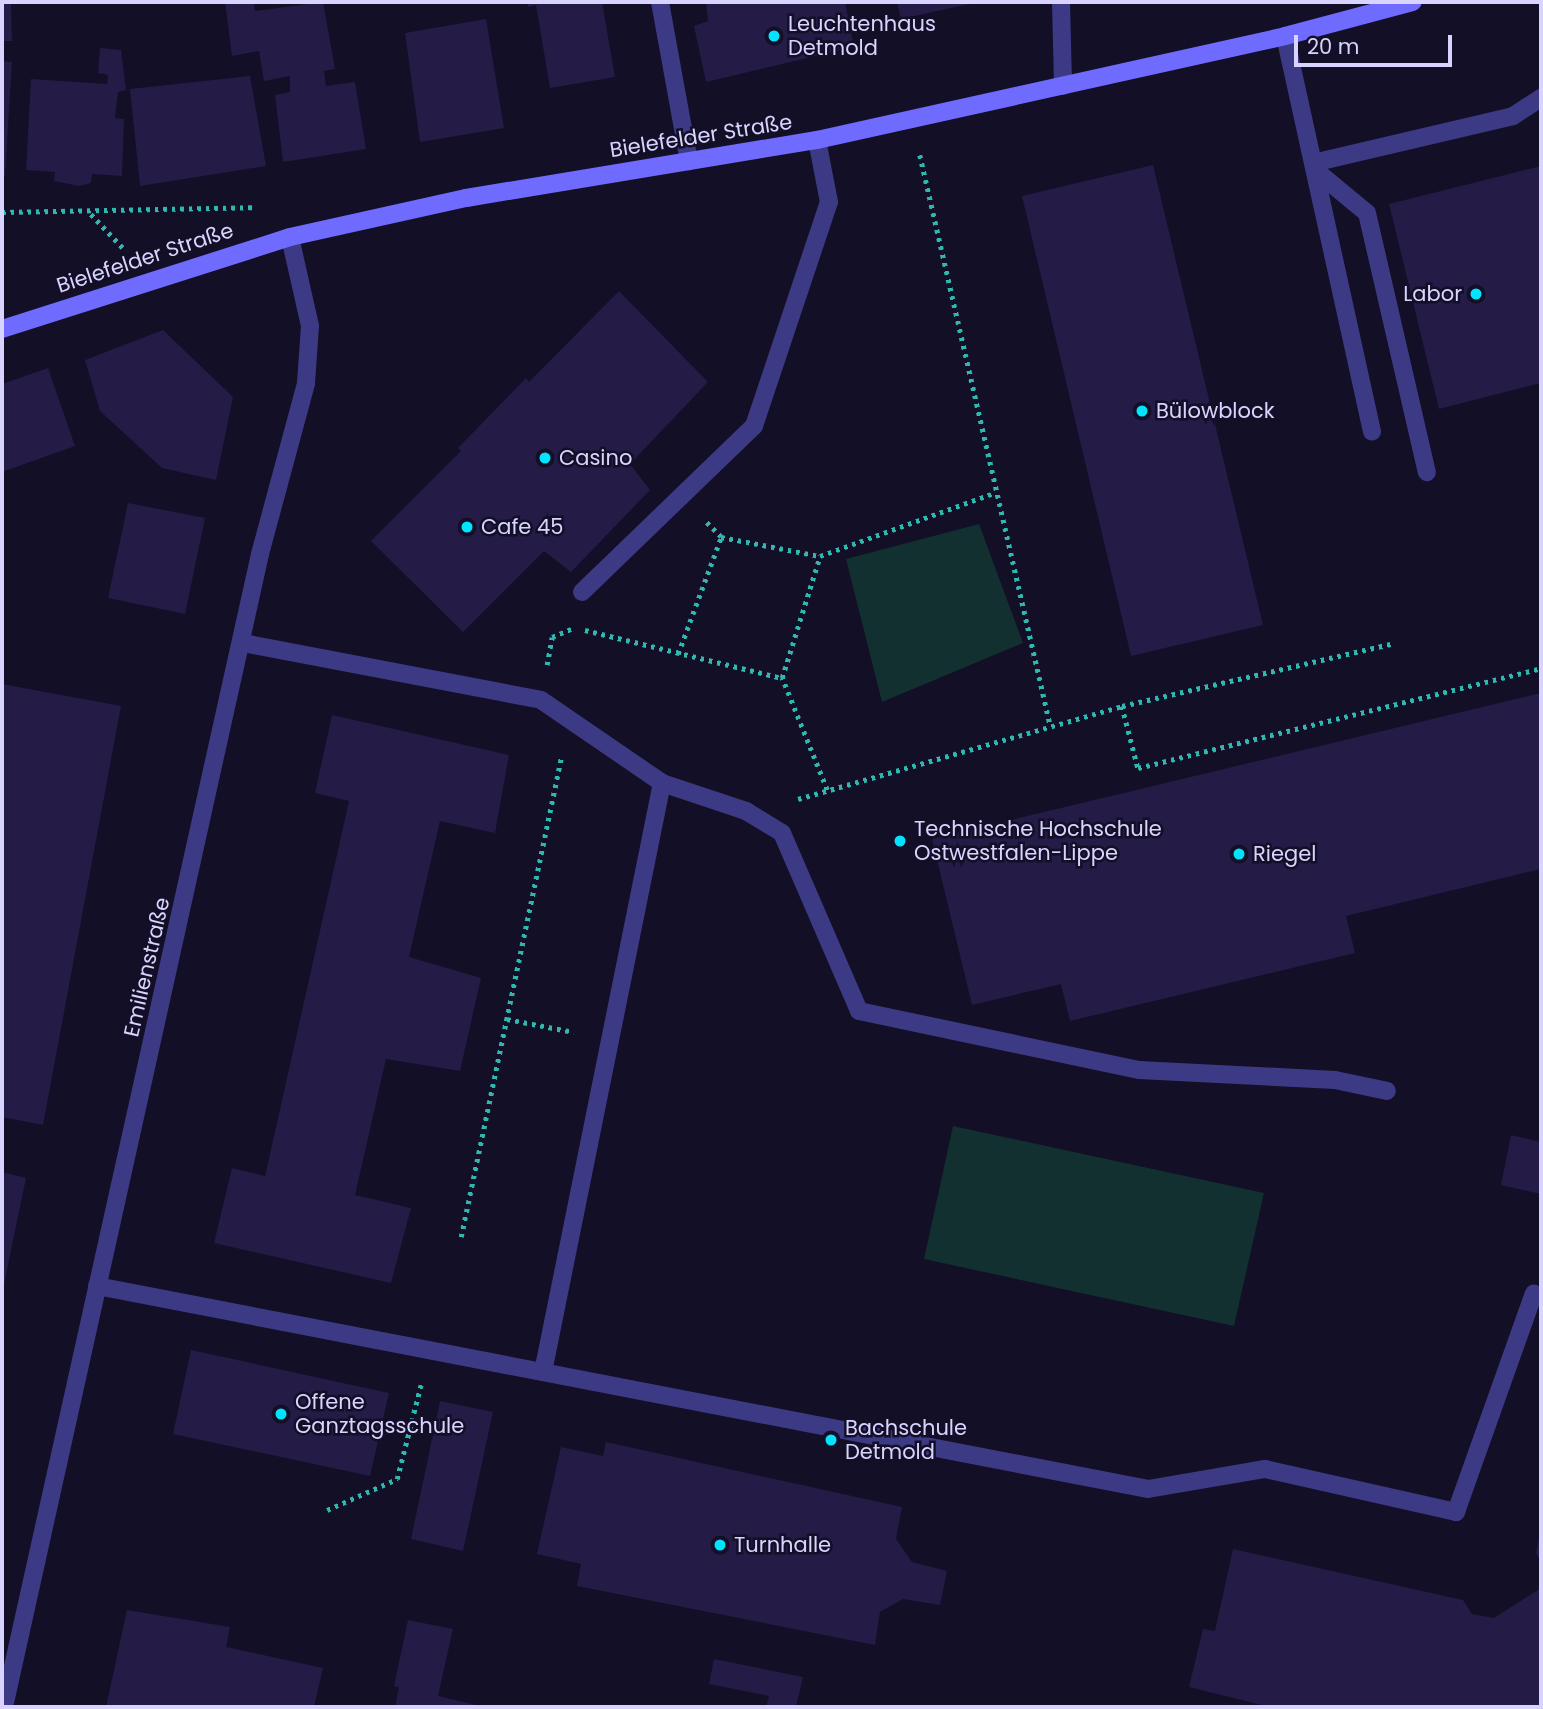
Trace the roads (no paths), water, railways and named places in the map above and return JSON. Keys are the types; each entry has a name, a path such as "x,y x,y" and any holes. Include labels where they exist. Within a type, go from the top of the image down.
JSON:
{"main road":[{"name":"Bielefelder Straße","path":"2,330 152,278 290,237 466,198 817,140 1285,36 1413,2"}],"street":[{"path":"660,2 689,161"},
{"path":"1061,2 1063,86"},
{"path":"1285,36 1373,432"},
{"path":"1314,167 1513,116 1541,98"},
{"path":"582,592 754,426 829,202 817,140"},
{"path":"1314,167 1367,213 1427,472"},
{"name":"Emilienstraße","path":"4,1707 261,554 306,383 310,326 290,237"},
{"path":"243,643 541,700 662,783 746,811 782,833 859,1011 1139,1070 1335,1080 1387,1091"},
{"path":"542,1372 662,783"},
{"path":"97,1286 1148,1489 1265,1469 1456,1512 1534,1293"}],"place":[{"name":"Leuchtenhaus Detmold","path":"774,36"},
{"name":"Labor","path":"1476,294"},
{"name":"Bülowblock","path":"1142,411"},
{"name":"Casino","path":"545,458"},
{"name":"Cafe 45","path":"467,527"},
{"name":"Technische Hochschule Ostwestfalen-Lippe","path":"900,841"},
{"name":"Riegel","path":"1239,854"},
{"name":"Offene Ganztagsschule","path":"281,1414"},
{"name":"Bachschule Detmold","path":"831,1440"},
{"name":"Turnhalle","path":"720,1545"}]}
